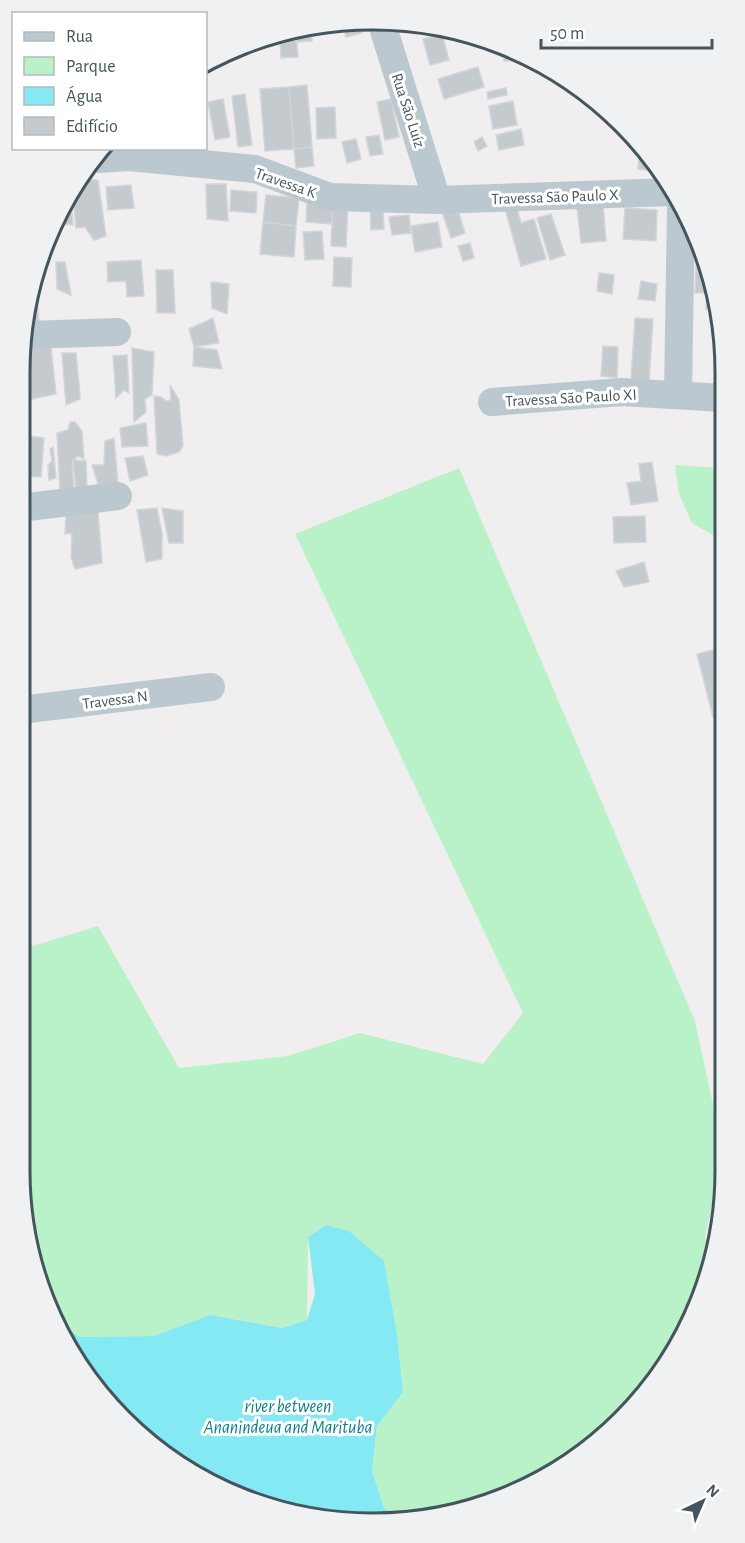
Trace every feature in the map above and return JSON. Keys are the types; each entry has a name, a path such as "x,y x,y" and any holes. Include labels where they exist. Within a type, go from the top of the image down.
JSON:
{"street":[{"name":"Rua São Luíz","path":"384,31 437,200"},
{"name":"Travessa K","path":"105,159 128,157 255,169 330,197 437,200"},
{"name":"Travessa São Paulo X","path":"437,200 663,192"},
{"path":"678,394 681,223"},
{"path":"32,335 117,332"},
{"name":"Travessa São Paulo XI","path":"492,402 622,392 715,397"},
{"path":"30,507 118,496"},
{"name":"Travessa N","path":"30,709 211,687"}],"green space":[{"path":"675,465 715,468 715,536 692,523 679,494"},
{"path":"459,468 695,1021 715,1114 714,1193 703,1259 697,1281 680,1322 644,1379 615,1413 598,1428 544,1467 483,1495 417,1510 391,1512 384,1508 372,1471 377,1426 403,1391 397,1334 384,1262 349,1231 326,1225 308,1237 307,1320 282,1328 210,1315 154,1336 80,1337 75,1341 48,1281 33,1215 30,1170 30,947 98,926 179,1068 288,1056 360,1033 483,1064 523,1013 295,534"}],"water":[{"name":"river between Ananindeua and Marituba","path":"326,1225 349,1231 384,1261 397,1334 403,1392 377,1426 372,1471 384,1508 391,1512 328,1510 284,1501 241,1487 201,1467 164,1442 130,1413 101,1379 70,1331 80,1337 154,1336 210,1315 282,1328 307,1320 315,1294 308,1237"}],"building":[{"path":"361,30 362,33 346,37 344,32"},
{"path":"311,36 312,41 296,42 296,39"},
{"path":"434,36 443,38 449,60 430,65 423,39"},
{"path":"296,39 298,57 281,58 280,43"},
{"path":"504,56 514,60 504,61"},
{"path":"478,67 484,87 444,99 438,79"},
{"path":"307,85 312,147 294,149 289,87"},
{"path":"289,87 294,149 265,151 260,89"},
{"path":"506,88 507,95 488,99 487,92"},
{"path":"245,94 252,145 238,147 232,96"},
{"path":"223,99 230,137 215,140 208,102"},
{"path":"391,99 399,137 385,140 377,102"},
{"path":"513,101 517,125 493,129 489,106"},
{"path":"335,107 336,138 317,139 316,108"},
{"path":"521,129 524,145 499,150 496,135"},
{"path":"379,135 383,154 370,156 366,137"},
{"path":"482,137 487,146 478,151 474,142"},
{"path":"356,139 361,159 347,163 342,142"},
{"path":"312,147 314,166 296,168 294,149"},
{"path":"639,158 649,170 638,169"},
{"path":"89,180 98,180 106,236 94,240 85,227 76,228 74,205"},
{"path":"206,184 226,184 228,221 207,219"},
{"path":"131,185 134,208 108,210 106,187"},
{"path":"231,190 257,192 256,213 230,211"},
{"path":"266,195 299,198 296,226 263,222"},
{"path":"307,202 333,203 332,224 306,222"},
{"path":"333,203 348,204 346,247 331,246"},
{"path":"370,205 383,205 384,229 371,230"},
{"path":"516,205 521,223 534,219 546,259 521,266 505,209"},
{"path":"603,205 606,241 581,243 577,207"},
{"path":"457,207 465,233 451,238 442,212"},
{"path":"625,208 657,210 656,241 623,239"},
{"path":"72,209 73,225 64,224"},
{"path":"551,214 565,255 550,260 537,218"},
{"path":"409,215 411,233 392,235 389,217"},
{"path":"263,222 296,226 294,257 260,254"},
{"path":"438,222 442,247 415,252 411,226"},
{"path":"322,231 324,259 305,260 303,232"},
{"path":"470,243 474,258 463,261 458,246"},
{"path":"334,257 352,258 351,287 333,286"},
{"path":"141,260 144,296 127,297 126,281 108,282 107,262"},
{"path":"696,260 705,293 695,293"},
{"path":"56,262 65,262 71,295 57,289"},
{"path":"156,270 173,270 175,313 157,313"},
{"path":"599,273 614,275 612,294 597,291"},
{"path":"641,281 657,284 655,301 638,299"},
{"path":"211,282 229,284 227,314 212,308"},
{"path":"37,304 39,322 34,320"},
{"path":"213,318 219,343 194,347 189,329"},
{"path":"635,318 653,319 649,381 631,380"},
{"path":"31,346 51,347 56,394 32,399 30,403"},
{"path":"603,346 618,347 617,378 601,376"},
{"path":"194,347 217,350 222,369 193,366"},
{"path":"132,348 154,352 152,395 145,399 146,412 134,422"},
{"path":"62,353 76,353 80,395 80,399 66,405"},
{"path":"127,355 129,393 124,390 116,398 113,356"},
{"path":"170,385 179,400 183,446 179,452 166,456 157,454 154,396 166,401 171,400"},
{"path":"70,422 75,422 82,431 84,459 78,456 72,462 74,490 60,491 57,433 68,430"},
{"path":"146,423 148,446 122,447 120,428"},
{"path":"30,436 44,438 41,477 30,476"},
{"path":"114,438 118,484 98,484 92,465 104,465 105,441"},
{"path":"53,447 56,478 49,480 48,465 52,461 50,449"},
{"path":"143,456 148,475 130,481 125,458"},
{"path":"73,460 86,461 87,488 76,489"},
{"path":"652,462 658,501 631,505 627,483 641,481 639,464"},
{"path":"157,508 162,533 162,559 146,562 137,510"},
{"path":"162,508 183,511 183,543 169,543"},
{"path":"98,511 102,563 75,569 71,557 72,533 65,534 66,514"},
{"path":"645,516 646,542 614,543 613,517"},
{"path":"644,562 649,582 624,587 616,571"},
{"path":"715,650 715,717 713,717 697,654"}]}
